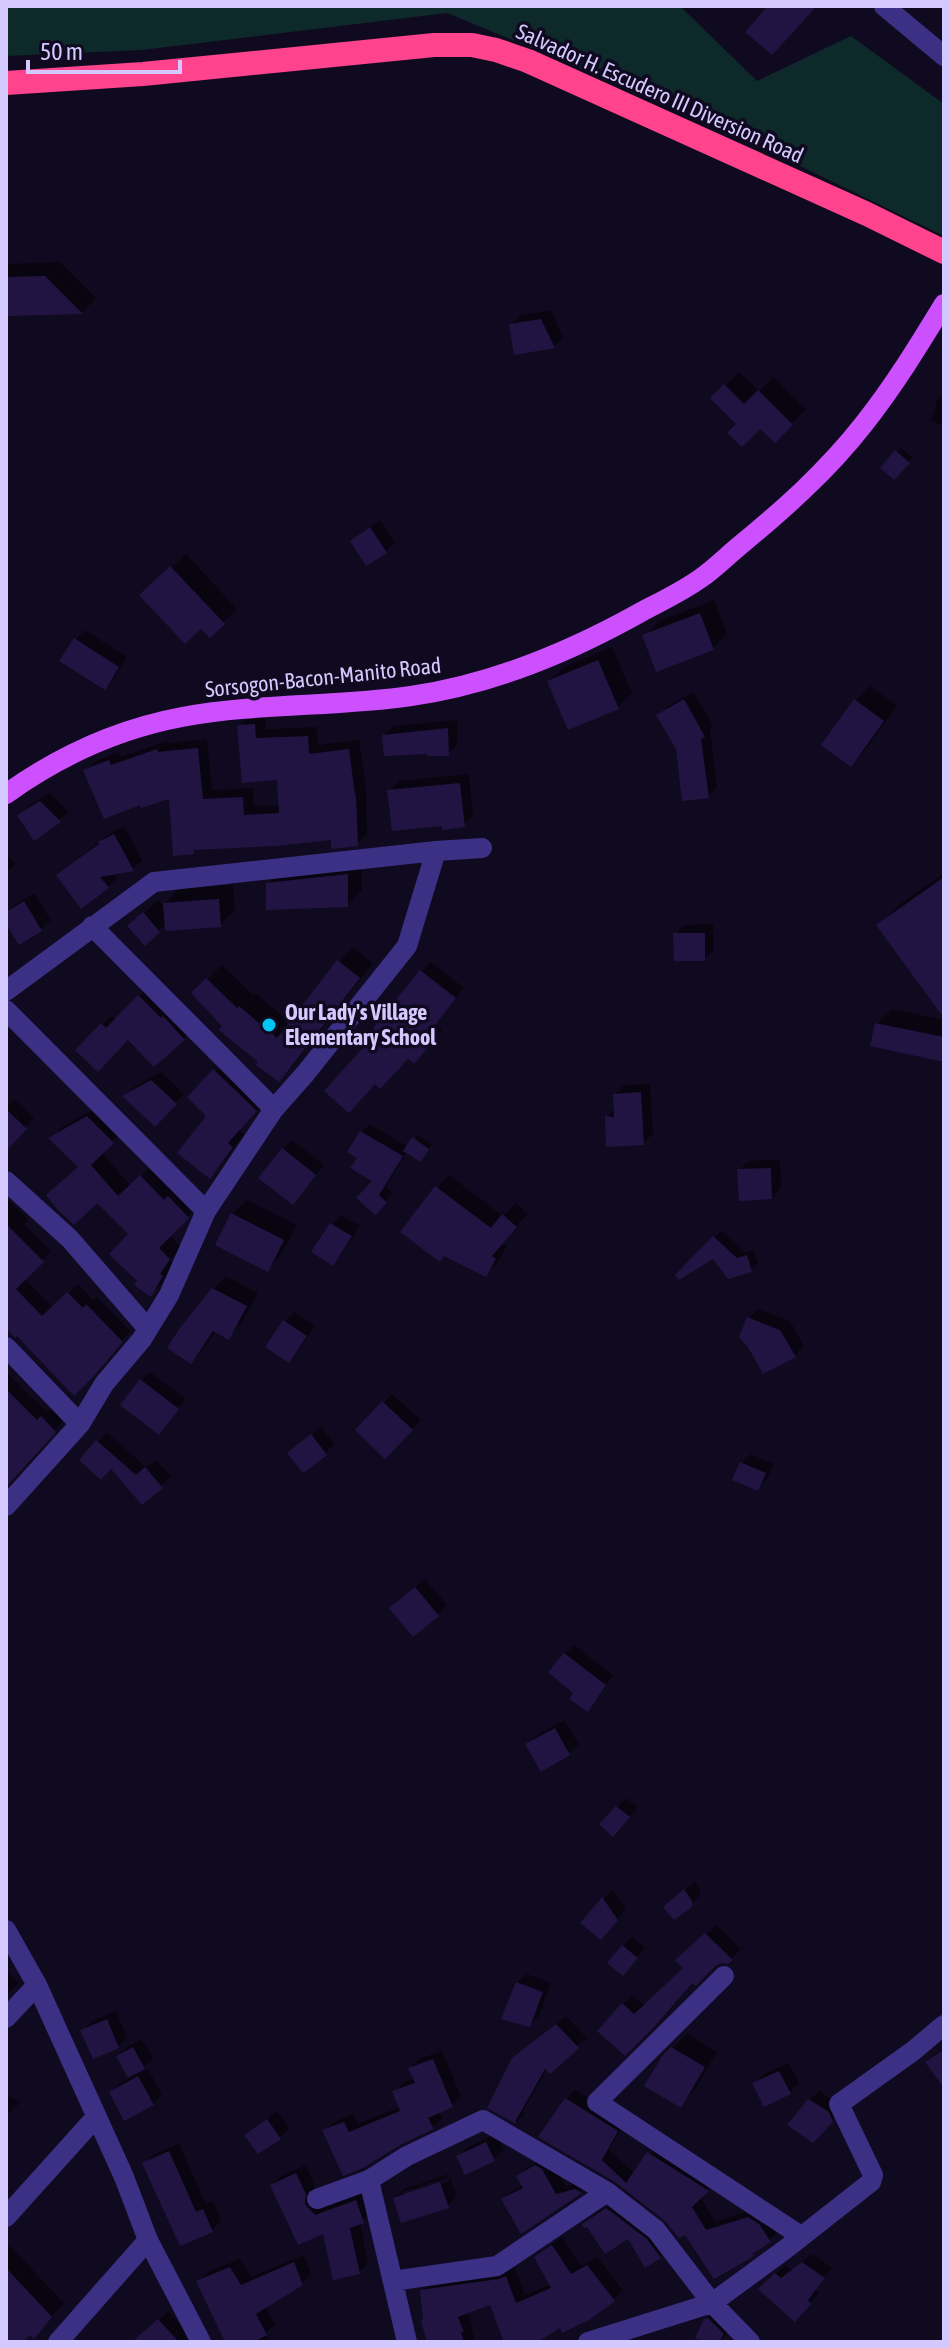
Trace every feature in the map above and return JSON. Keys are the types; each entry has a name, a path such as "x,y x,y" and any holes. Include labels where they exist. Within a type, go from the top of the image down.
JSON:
{"highway":[{"name":"Salvador H. Escudero III Diversion Road","path":"6,83 143,74 434,45 472,45 496,50 569,78 944,252"}],"main road":[{"name":"Sorsogon-Bacon-Manito Road","path":"6,794 76,750 137,728 224,711 356,702 457,688 532,665 620,624 700,580 774,518 820,473 891,388 944,304"}],"street":[{"path":"884,6 944,56"},
{"path":"6,991 154,882 482,848"},
{"path":"6,1506 80,1424 104,1384 148,1329 169,1295 206,1211 274,1109 407,946 436,851"},
{"path":"92,926 274,1109"},
{"path":"6,1010 206,1211"},
{"path":"6,1181 70,1239 148,1329"},
{"path":"6,1347 80,1424"},
{"path":"6,1930 37,1985 124,2177 148,2240 201,2342"},
{"path":"724,1976 597,2102 801,2236"},
{"path":"6,2018 37,1985"},
{"path":"588,2342 712,2303 871,2182 873,2175 839,2104 944,2025"},
{"path":"6,2217 96,2117"},
{"path":"317,2199 369,2180 407,2156 483,2120 607,2192 656,2230 712,2303 750,2342"},
{"path":"369,2180 407,2342"},
{"path":"393,2281 497,2266 607,2192"},
{"path":"58,2342 148,2240"}],"green space":[{"path":"6,6 680,6 757,81 851,36 944,104 944,236 701,118 447,13 142,50 6,56"}],"building":[{"path":"768,6 817,6 772,55 745,32"},
{"path":"45,276 83,314 6,316 6,277"},
{"path":"541,319 555,348 514,355 509,324"},
{"path":"724,384 744,404 758,390 793,425 775,443 760,429 742,447 727,433 736,424 710,398"},
{"path":"895,450 910,463 894,480 880,468"},
{"path":"370,527 387,553 366,566 350,541"},
{"path":"170,566 225,624 210,638 201,629 185,644 139,595"},
{"path":"700,613 714,650 656,672 642,635"},
{"path":"74,638 119,667 105,690 59,661"},
{"path":"598,660 619,709 568,730 547,681"},
{"path":"684,699 705,737 701,739 709,798 682,801 676,749 656,715"},
{"path":"854,699 884,721 851,767 821,745"},
{"path":"255,724 256,738 308,736 309,754 349,749 356,795 358,846 331,849 331,840 194,850 194,854 173,856 169,799 141,808 140,805 104,819 83,770 109,760 111,765 157,749 158,752 198,748 203,799 243,797 244,815 279,813 277,780 242,783 237,725"},
{"path":"448,728 449,756 384,756 382,735"},
{"path":"460,783 465,827 392,831 387,790"},
{"path":"40,801 61,822 34,841 17,815"},
{"path":"114,834 134,871 100,877 109,888 81,909 56,875 98,842"},
{"path":"348,874 348,907 266,910 266,883"},
{"path":"944,877 944,1018 876,925"},
{"path":"219,899 221,927 165,931 163,903"},
{"path":"24,901 42,931 19,945 6,924 6,912"},
{"path":"143,912 160,932 145,946 127,926"},
{"path":"673,933 705,933 705,961 674,961"},
{"path":"337,960 360,978 279,1082 219,1030 222,1026 191,993 206,978 237,1008 239,1006 277,1038"},
{"path":"420,970 456,998 428,1034 434,1040 414,1064 408,1059 380,1089 375,1084 349,1113 324,1091 377,1032 373,1028"},
{"path":"138,995 185,1040 154,1067 128,1040 98,1072 75,1050 101,1023 106,1028"},
{"path":"875,1023 944,1037 944,1062 870,1046"},
{"path":"213,1069 257,1111 228,1143 233,1147 210,1179 177,1153 206,1116 187,1097"},
{"path":"151,1080 177,1104 155,1127 122,1096"},
{"path":"641,1092 644,1145 606,1147 605,1115 614,1118 613,1094"},
{"path":"6,1109 27,1129 6,1151"},
{"path":"87,1116 114,1143 91,1165 118,1196 140,1175 164,1200 168,1196 189,1218 159,1248 170,1259 151,1297 134,1285 137,1281 109,1254 128,1234 97,1203 74,1225 46,1195 78,1167 48,1138"},
{"path":"360,1131 403,1156 379,1195 387,1203 375,1215 356,1198 372,1181 350,1168 357,1158 347,1152"},
{"path":"412,1137 429,1149 421,1162 403,1151"},
{"path":"282,1148 316,1175 293,1205 258,1178"},
{"path":"771,1168 772,1199 739,1201 737,1169"},
{"path":"435,1186 491,1228 502,1214 517,1227 492,1256 496,1259 486,1277 444,1256 440,1262 400,1232"},
{"path":"231,1213 284,1240 268,1272 215,1245"},
{"path":"330,1223 352,1236 333,1266 311,1252"},
{"path":"6,1224 44,1262 16,1289 42,1316 67,1292 83,1308 86,1304 123,1342 74,1396 6,1328"},
{"path":"713,1236 737,1258 747,1255 752,1272 728,1279 713,1259 679,1280 675,1275"},
{"path":"212,1288 247,1306 229,1340 213,1331 191,1364 167,1348"},
{"path":"747,1317 780,1330 796,1357 763,1374 739,1337"},
{"path":"283,1320 307,1336 289,1363 265,1347"},
{"path":"140,1379 179,1409 159,1435 120,1405"},
{"path":"6,1389 37,1420 41,1416 56,1432 6,1487"},
{"path":"382,1401 413,1430 385,1459 355,1430"},
{"path":"311,1434 327,1455 303,1473 287,1453"},
{"path":"96,1440 136,1475 145,1467 163,1488 142,1505 111,1469 101,1480 79,1460"},
{"path":"740,1462 766,1473 758,1491 732,1480"},
{"path":"415,1587 439,1616 413,1637 389,1608"},
{"path":"564,1653 606,1685 588,1712 569,1699 573,1693 548,1672"},
{"path":"555,1728 570,1755 541,1772 525,1744"},
{"path":"616,1806 630,1817 613,1837 599,1824"},
{"path":"684,1889 692,1901 692,1907 674,1920 663,1907"},
{"path":"602,1897 618,1920 601,1940 580,1923"},
{"path":"705,1933 733,1960 715,1966 696,1986 692,1983 625,2056 597,2031 622,2003 634,2014 683,1968 675,1960"},
{"path":"622,1945 638,1958 623,1976 607,1963"},
{"path":"516,1982 543,1992 530,2027 501,2019"},
{"path":"107,2019 119,2048 93,2059 80,2030"},
{"path":"556,2024 579,2048 550,2074 545,2069 516,2124 487,2108 512,2058"},
{"path":"133,2047 145,2069 128,2078 116,2056"},
{"path":"671,2047 705,2067 681,2108 644,2086"},
{"path":"944,2050 944,2088 925,2062"},
{"path":"433,2059 453,2107 428,2118 434,2129 343,2176 322,2130 344,2122 349,2132 400,2111 392,2091 415,2083 408,2068"},
{"path":"779,2071 791,2094 764,2107 752,2083"},
{"path":"138,2076 154,2105 124,2121 109,2092"},
{"path":"565,2098 618,2131 602,2160 626,2183 647,2152 709,2191 692,2207 706,2230 748,2217 759,2224 771,2242 752,2254 754,2256 714,2279 685,2235 679,2238 664,2220 615,2182 538,2137"},
{"path":"808,2099 829,2112 833,2122 813,2143 787,2125"},
{"path":"267,2119 281,2139 258,2154 244,2135"},
{"path":"486,2142 495,2161 465,2175 456,2156"},
{"path":"169,2151 196,2212 203,2209 213,2232 180,2246 142,2163"},
{"path":"535,2165 542,2169 556,2194 575,2189 582,2193 521,2234 501,2199 523,2188 516,2176"},
{"path":"296,2173 306,2194 305,2204 315,2215 356,2200 364,2223 350,2228 360,2274 333,2280 323,2234 298,2245 270,2185"},
{"path":"440,2182 449,2208 401,2223 393,2198"},
{"path":"606,2208 647,2239 661,2258 645,2268 628,2239 605,2254 582,2224"},
{"path":"552,2245 571,2274 587,2265 615,2301 589,2320 562,2333 560,2328 537,2342 504,2342 490,2305 458,2317 464,2342 427,2342 421,2321 420,2290 506,2276 516,2303 551,2288 534,2257"},
{"path":"294,2262 303,2285 256,2314 267,2335 253,2342 225,2342 196,2281 230,2267 241,2285"},
{"path":"802,2262 825,2278 808,2300 811,2304 795,2322 758,2289 775,2273 781,2278"},
{"path":"6,2268 52,2317 34,2339 30,2335 23,2342 6,2342"},
{"path":"708,2318 724,2334 719,2342 695,2338 704,2319"},
{"path":"158,2319 179,2342 132,2342"}],"place":[{"name":"Our Lady's Village Elementary School","path":"269,1025"}]}
